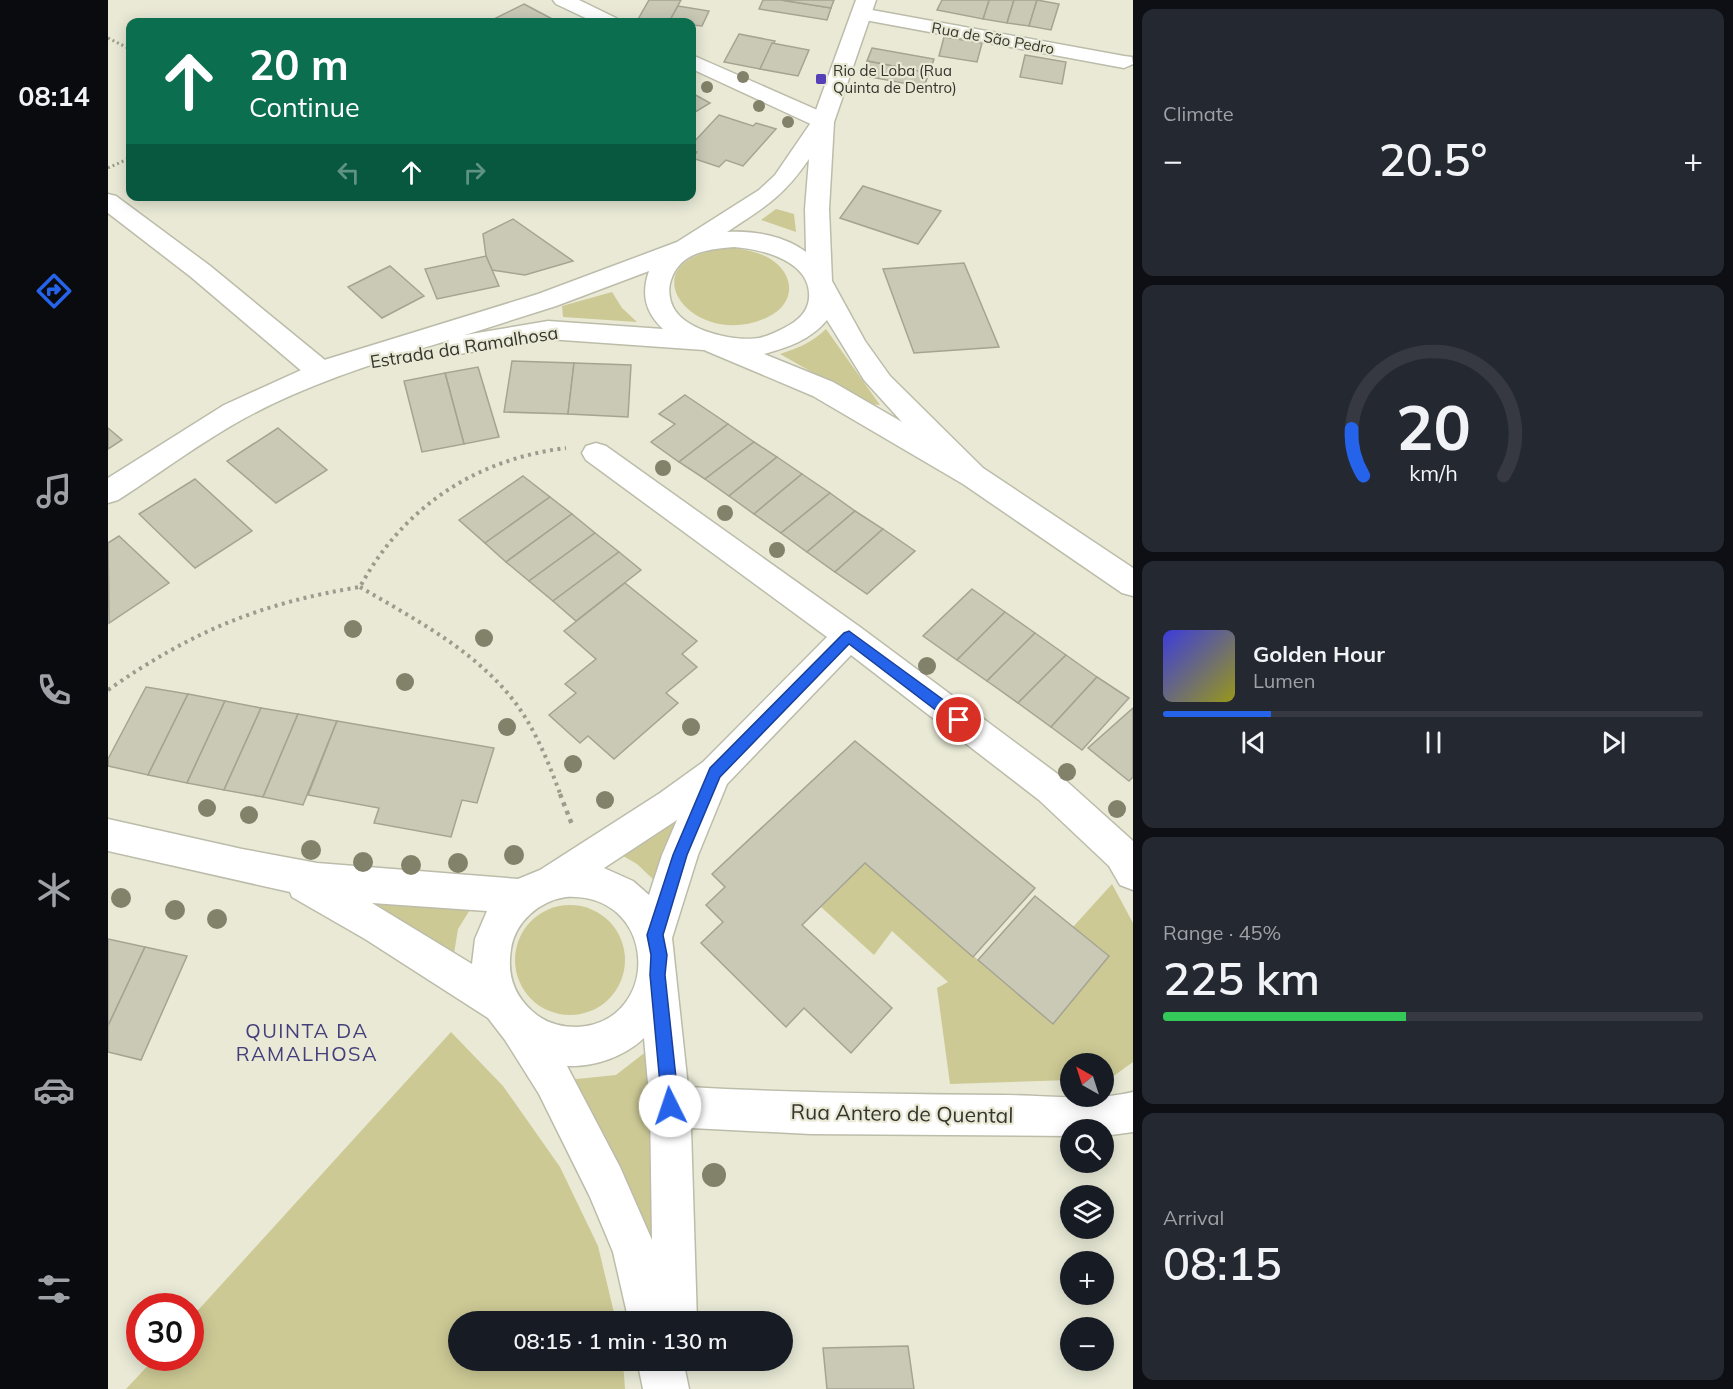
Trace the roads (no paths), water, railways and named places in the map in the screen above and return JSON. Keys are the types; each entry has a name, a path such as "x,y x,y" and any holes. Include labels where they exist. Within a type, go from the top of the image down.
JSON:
{"street":[{"path":"563,0 610,17"},
{"path":"864,7 823,121 783,180 767,195 668,261 657,278 656,296 664,314 680,330 812,384 973,476 1133,585"},
{"name":"Rua de São Pedro","path":"864,7 1124,62"},
{"path":"696,63 823,121"},
{"path":"704,341 731,347 758,347 783,340 803,329 817,315 822,298 819,280 817,209 823,121"},
{"path":"108,201 326,370"},
{"path":"686,248 710,240 736,238 763,242 788,250 807,264 819,280 850,338 878,380 973,476"},
{"name":"Estrada da Ramalhosa","path":"108,492 234,412 326,370 547,300 686,248"},
{"name":"Estrada da Ramalhosa","path":"326,370 548,330 704,341"},
{"path":"596,453 849,636 1051,789 1122,854 1133,873"},
{"path":"648,1311 635,1252 605,1182 553,1080 510,1016 490,980 489,956 495,934 507,913 536,891 672,804 715,773 849,636"},
{"path":"655,935 680,855 715,773"},
{"path":"108,835 287,875 376,887 536,891 575,880 601,884 624,894 643,912 655,935 659,955 658,975 670,1106 675,1311"},
{"path":"287,875 378,926 552,1043 568,1046 593,1043 616,1034 636,1018 650,998 658,975"},
{"name":"Rua Antero de Quental","path":"670,1106 811,1114 1116,1116 1133,1112"},
{"path":"662,1371 666,1389"},
{"path":"675,1371 676,1389"}],"place":[{"name":"Rio de Loba (Rua Quinta de Dentro)","path":"821,79"}],"district":[{"name":"QUINTA DA RAMALHOSA","path":"307,1042"}]}
